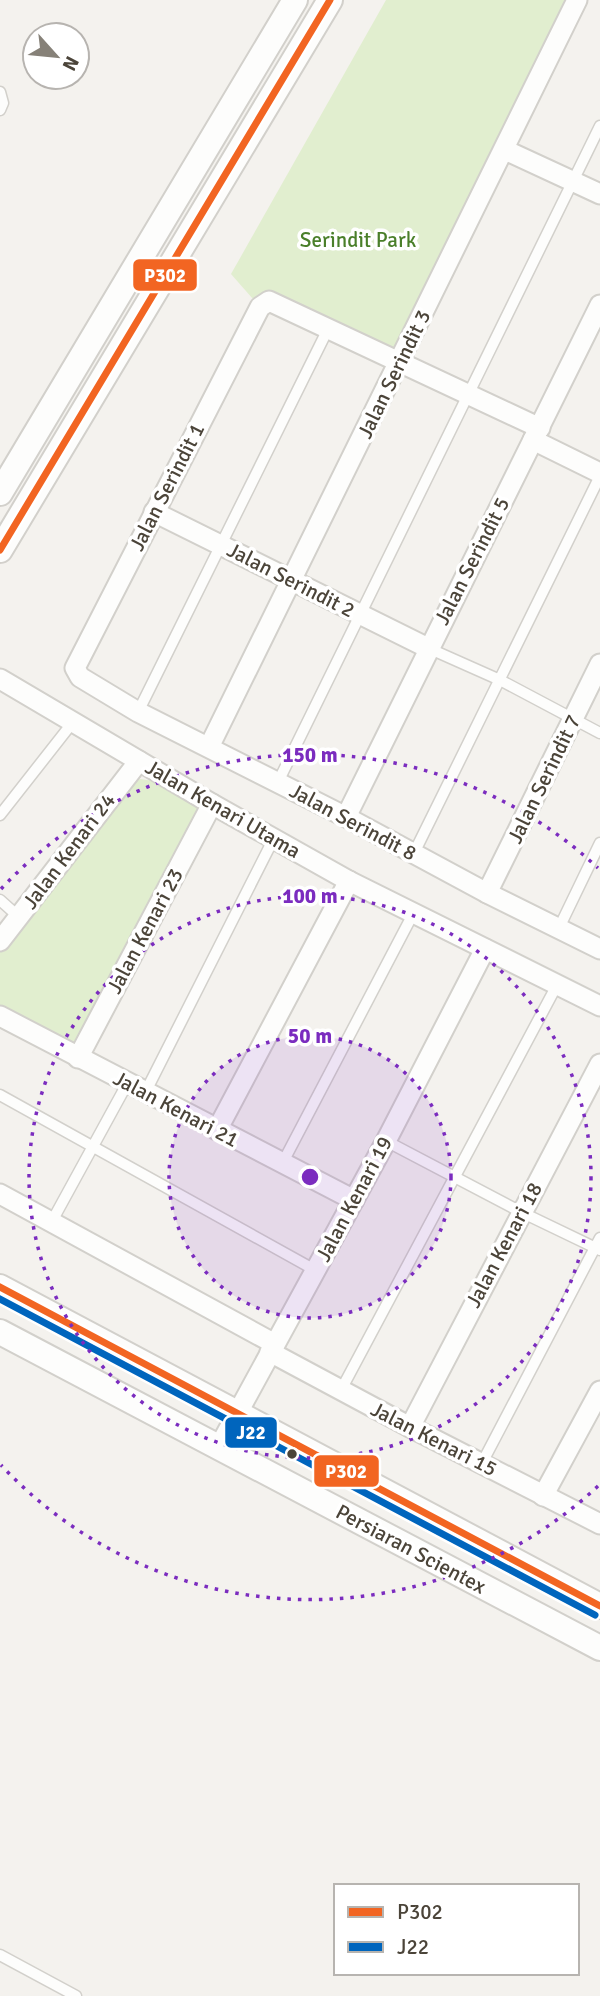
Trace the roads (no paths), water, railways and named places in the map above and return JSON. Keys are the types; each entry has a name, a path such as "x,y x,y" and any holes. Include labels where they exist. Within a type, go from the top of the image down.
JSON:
{"street":[{"path":"0,493 295,0"},
{"path":"0,550 330,0"},
{"name":"Jalan Serindit 3","path":"209,747 577,0"},
{"path":"505,150 600,194"},
{"name":"Jalan Serindit 1","path":"75,668 260,307 268,301 328,329"},
{"name":"Jalan Serindit 5","path":"346,817 600,305"},
{"path":"328,329 469,394 600,474"},
{"name":"Jalan Serindit 2","path":"154,512 428,648"},
{"name":"Jalan Serindit 7","path":"487,894 600,664"},
{"name":"Jalan Serindit 8","path":"75,668 80,677 138,712 346,817 487,894 600,949"},
{"name":"Jalan Kenari Utama","path":"0,679 349,881 600,1006"},
{"name":"Jalan Kenari 24","path":"0,941 139,761"},
{"name":"Jalan Kenari 23","path":"78,1058 212,804"},
{"path":"217,1130 349,881"},
{"name":"Jalan Kenari 19","path":"219,1447 386,1141 485,949"},
{"name":"Jalan Kenari 21","path":"0,1016 354,1200"},
{"name":"Jalan Kenari 18","path":"410,1427 600,1064"},
{"name":"Jalan Kenari 15","path":"0,1194 273,1348 341,1390 600,1524"},
{"name":"Persiaran Scientex","path":"0,1287 236,1415 600,1606"},
{"name":"Persiaran Scientex","path":"0,1332 600,1648"},
{"path":"543,1496 600,1391"}],"lane":[{"path":"0,92 3,103 0,110"},
{"path":"278,782 600,126"},
{"path":"138,712 328,329"},
{"path":"414,853 600,474"},
{"path":"428,648 500,680 600,733"},
{"path":"0,815 73,722"},
{"path":"145,1093 275,838"},
{"path":"558,930 600,844"},
{"path":"0,901 19,917"},
{"path":"282,1164 413,914"},
{"path":"341,1390 557,985"},
{"path":"51,1223 127,1084"},
{"path":"0,1095 316,1270"},
{"path":"386,1141 521,1212 598,1246 482,1463"},
{"path":"0,1955 76,1996"}],"park label":[{"name":"Serindit Park","path":"358,240"}]}
